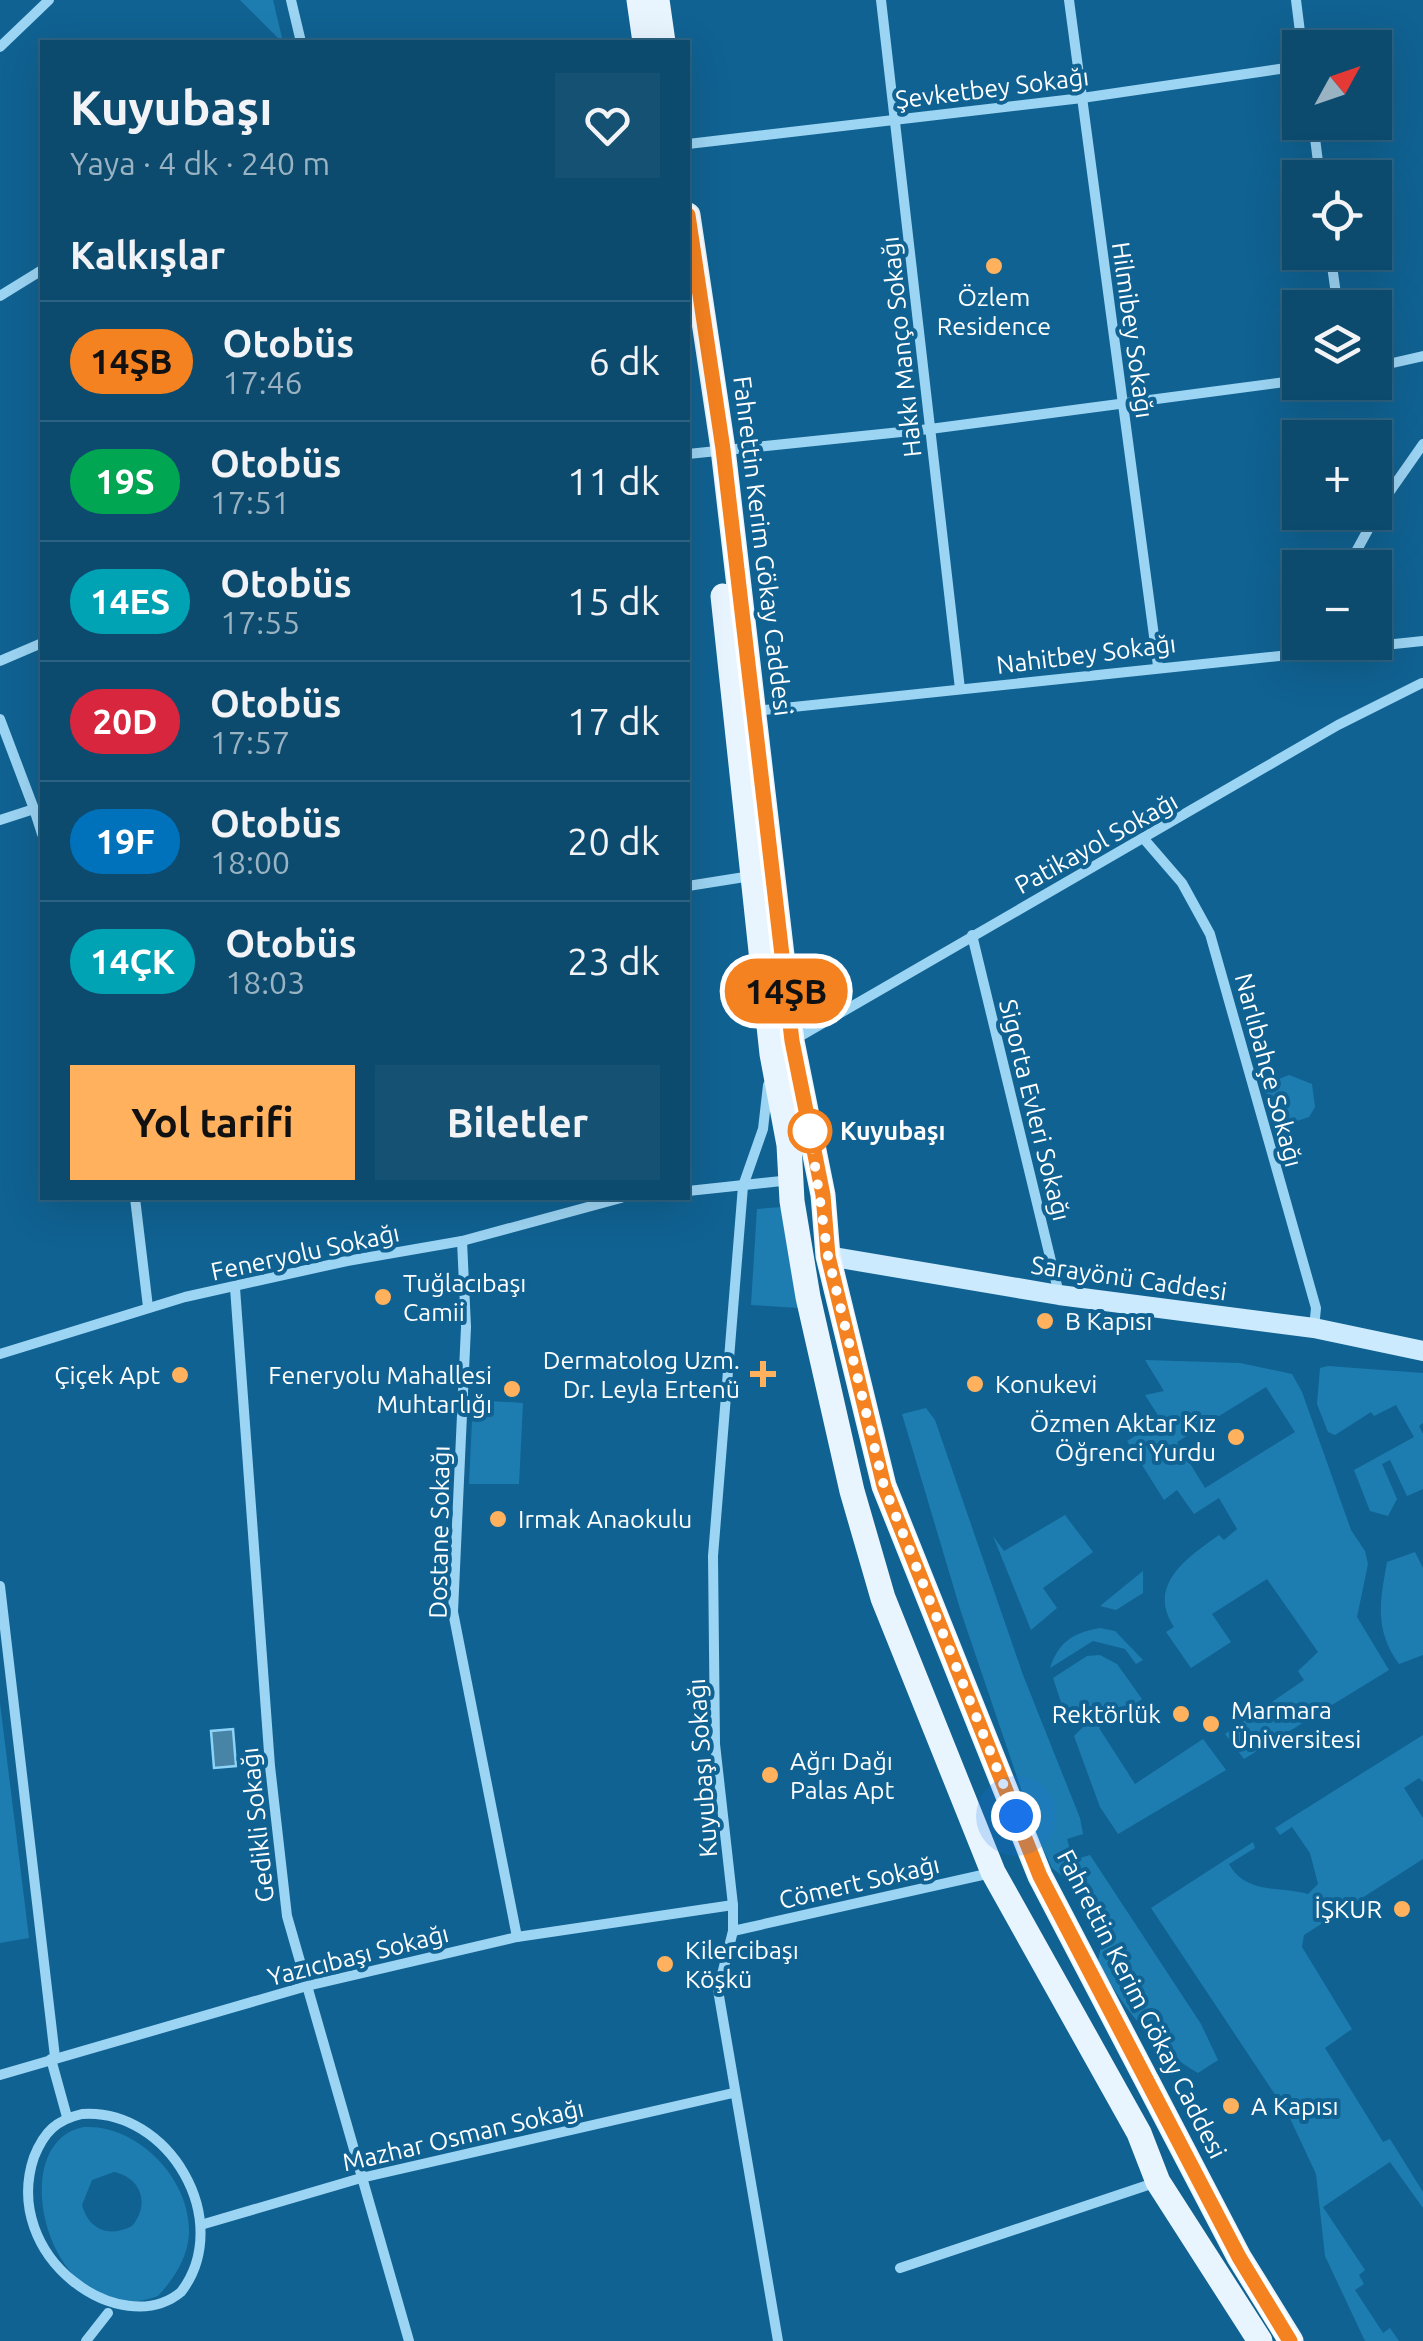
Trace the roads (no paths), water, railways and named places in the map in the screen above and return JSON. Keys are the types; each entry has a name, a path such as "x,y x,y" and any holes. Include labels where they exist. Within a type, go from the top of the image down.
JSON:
{"main road":[{"path":"639,0 645,40"},
{"path":"657,0 663,40"},
{"name":"Fahrettin Kerim Gökay Caddesi","path":"690,241 706,451 754,711 762,874"},
{"name":"Fahrettin Kerim Gökay Caddesi","path":"690,342 762,874 782,1048 791,1180 808,1297 852,1491 883,1598 993,1872 1138,2134 1158,2182 1276,2338"},
{"name":"Fahrettin Kerim Gökay Caddesi","path":"782,1048 814,1148 828,1256 884,1486 1040,1876 1276,2338"},
{"path":"791,1180 814,1148"}],"street":[{"path":"0,47 49,0"},
{"path":"291,0 301,40"},
{"name":"Hakkı Manço Sokağı","path":"881,0 960,690"},
{"name":"Hilmibey Sokağı","path":"1070,0 1158,666"},
{"path":"1296,0 1300,30"},
{"name":"Şevketbey Sokağı","path":"690,144 1082,98 1282,69"},
{"path":"0,296 40,271"},
{"path":"1392,363 1423,356"},
{"path":"706,451 930,430 1282,383"},
{"path":"1357,550 1386,497 1423,444"},
{"name":"Nahitbey Sokağı","path":"1392,642 1423,641"},
{"path":"0,661 40,644"},
{"name":"Nahitbey Sokağı","path":"754,711 1282,652"},
{"path":"1422,686 1423,666"},
{"name":"Patikayol Sokağı","path":"782,1048 1338,725 1422,686"},
{"path":"0,719 40,828"},
{"path":"0,820 34,809"},
{"name":"Narlıbahçe Sokağı","path":"1144,839 1182,883 1210,934 1316,1308 1314,1328"},
{"path":"690,886 762,874"},
{"name":"Sigorta Evleri Sokağı","path":"972,936 1059,1295"},
{"name":"Kuyubaşı Sokağı","path":"778,2341 718,1990 734,1931 716,1744 713,1556 743,1186 763,1129 782,1048"},
{"path":"690,1192 791,1180"},
{"path":"135,1200 148,1307"},
{"name":"Feneryolu Sokağı","path":"0,1354 148,1307 347,1260 462,1241 614,1200"},
{"name":"Dostane Sokağı","path":"462,1241 466,1327 453,1612 516,1937"},
{"name":"Sarayönü Caddesi","path":"828,1256 1059,1295 1314,1328 1423,1351"},
{"name":"Gedikli Sokağı","path":"235,1288 270,1766 287,1916 409,2341"},
{"path":"0,1586 53,2058 66,2117"},
{"name":"Cömert Sokağı","path":"734,1931 993,1872"},
{"name":"Yazıcıbaşı Sokağı","path":"0,2075 307,1986 516,1937 733,1905"},
{"name":"Mazhar Osman Sokağı","path":"204,2224 361,2178 733,2093"},
{"path":"109,2115 152,2135 183,2174 204,2224 196,2267 166,2308 147,2316 108,2313 59,2282 37,2252 27,2222 30,2166 45,2136 66,2117 109,2115"},
{"path":"900,2268 1158,2182"},
{"path":"86,2341 108,2313"}],"place":[{"name":"Özlem Residence","path":"994,266"},
{"name":"Kuyubaşı","path":"810,1131"},
{"name":"Tuğlacıbaşı Camii","path":"383,1297"},
{"name":"B Kapısı","path":"1045,1321"},
{"name":"Dermatolog Uzm. Dr. Leyla Ertenü","path":"763,1374"},
{"name":"Çiçek Apt","path":"180,1375"},
{"name":"Konukevi","path":"975,1384"},
{"name":"Feneryolu Mahallesi Muhtarlığı","path":"512,1389"},
{"name":"Özmen Aktar Kız Öğrenci Yurdu","path":"1236,1437"},
{"name":"Irmak Anaokulu","path":"498,1519"},
{"name":"Rektörlük","path":"1181,1714"},
{"name":"Marmara Üniversitesi","path":"1211,1724"},
{"name":"Ağrı Dağı Palas Apt","path":"770,1775"},
{"name":"İŞKUR","path":"1402,1909"},
{"name":"Kilercibaşı Köşkü","path":"665,1964"},
{"name":"A Kapısı","path":"1231,2106"}]}
